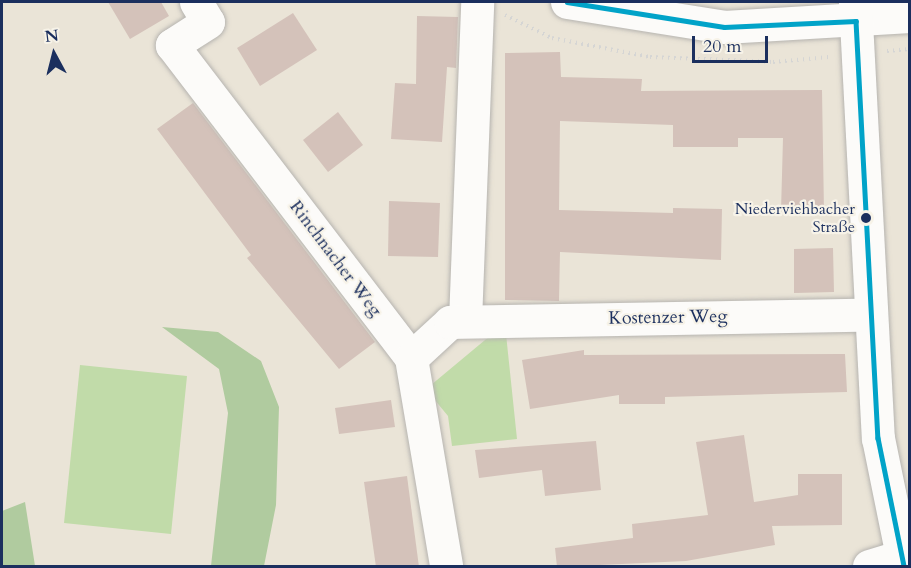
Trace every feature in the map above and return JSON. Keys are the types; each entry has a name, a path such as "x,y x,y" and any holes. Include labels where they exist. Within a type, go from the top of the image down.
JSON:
{"street":[{"name":"Rinchnacher Weg","path":"196,2 208,22 172,45 411,358 446,567"},
{"path":"465,321 477,2"},
{"path":"589,4 724,27 856,11 909,16"},
{"path":"856,11 878,438 891,563"},
{"name":"Kostenzer Weg","path":"411,358 450,322 871,315"}],"green space":[{"path":"162,327 218,332 261,361 279,407 276,505 264,566 211,566 228,413 219,369"},
{"path":"506,334 517,439 452,446 448,416 434,399 431,385 491,335"},
{"path":"80,365 187,376 171,534 64,523"},
{"path":"25,502 35,566 2,566 2,511"}],"building":[{"path":"108,2 161,2 169,16 130,39"},
{"path":"293,13 317,50 260,86 237,48"},
{"path":"417,16 458,17 456,68 447,67 442,142 391,139 395,83 416,84"},
{"path":"560,52 561,77 642,79 641,91 822,90 824,212 781,211 783,138 738,138 738,147 673,147 673,125 560,121 559,210 673,213 673,208 722,209 721,260 560,252 559,301 505,300 505,53"},
{"path":"193,103 375,342 339,369 247,258 251,255 157,129"},
{"path":"338,112 363,145 328,172 303,140"},
{"path":"389,201 440,203 438,257 388,256"},
{"path":"833,248 834,292 794,293 794,249"},
{"path":"584,350 584,355 845,354 847,392 665,397 665,404 619,404 619,395 530,409 522,360"},
{"path":"391,400 395,427 339,434 335,408"},
{"path":"744,435 754,502 798,495 798,474 842,474 842,525 772,526 775,545 686,561 557,567 555,548 633,538 632,524 708,515 696,442"},
{"path":"596,441 601,490 545,496 542,470 479,478 475,450"},
{"path":"407,476 419,567 376,567 364,482"}],"transit line":[{"path":"567,2 724,27 856,21 878,438 904,566"}],"place":[{"name":"Niederviehbacher Straße","path":"866,218"}]}
